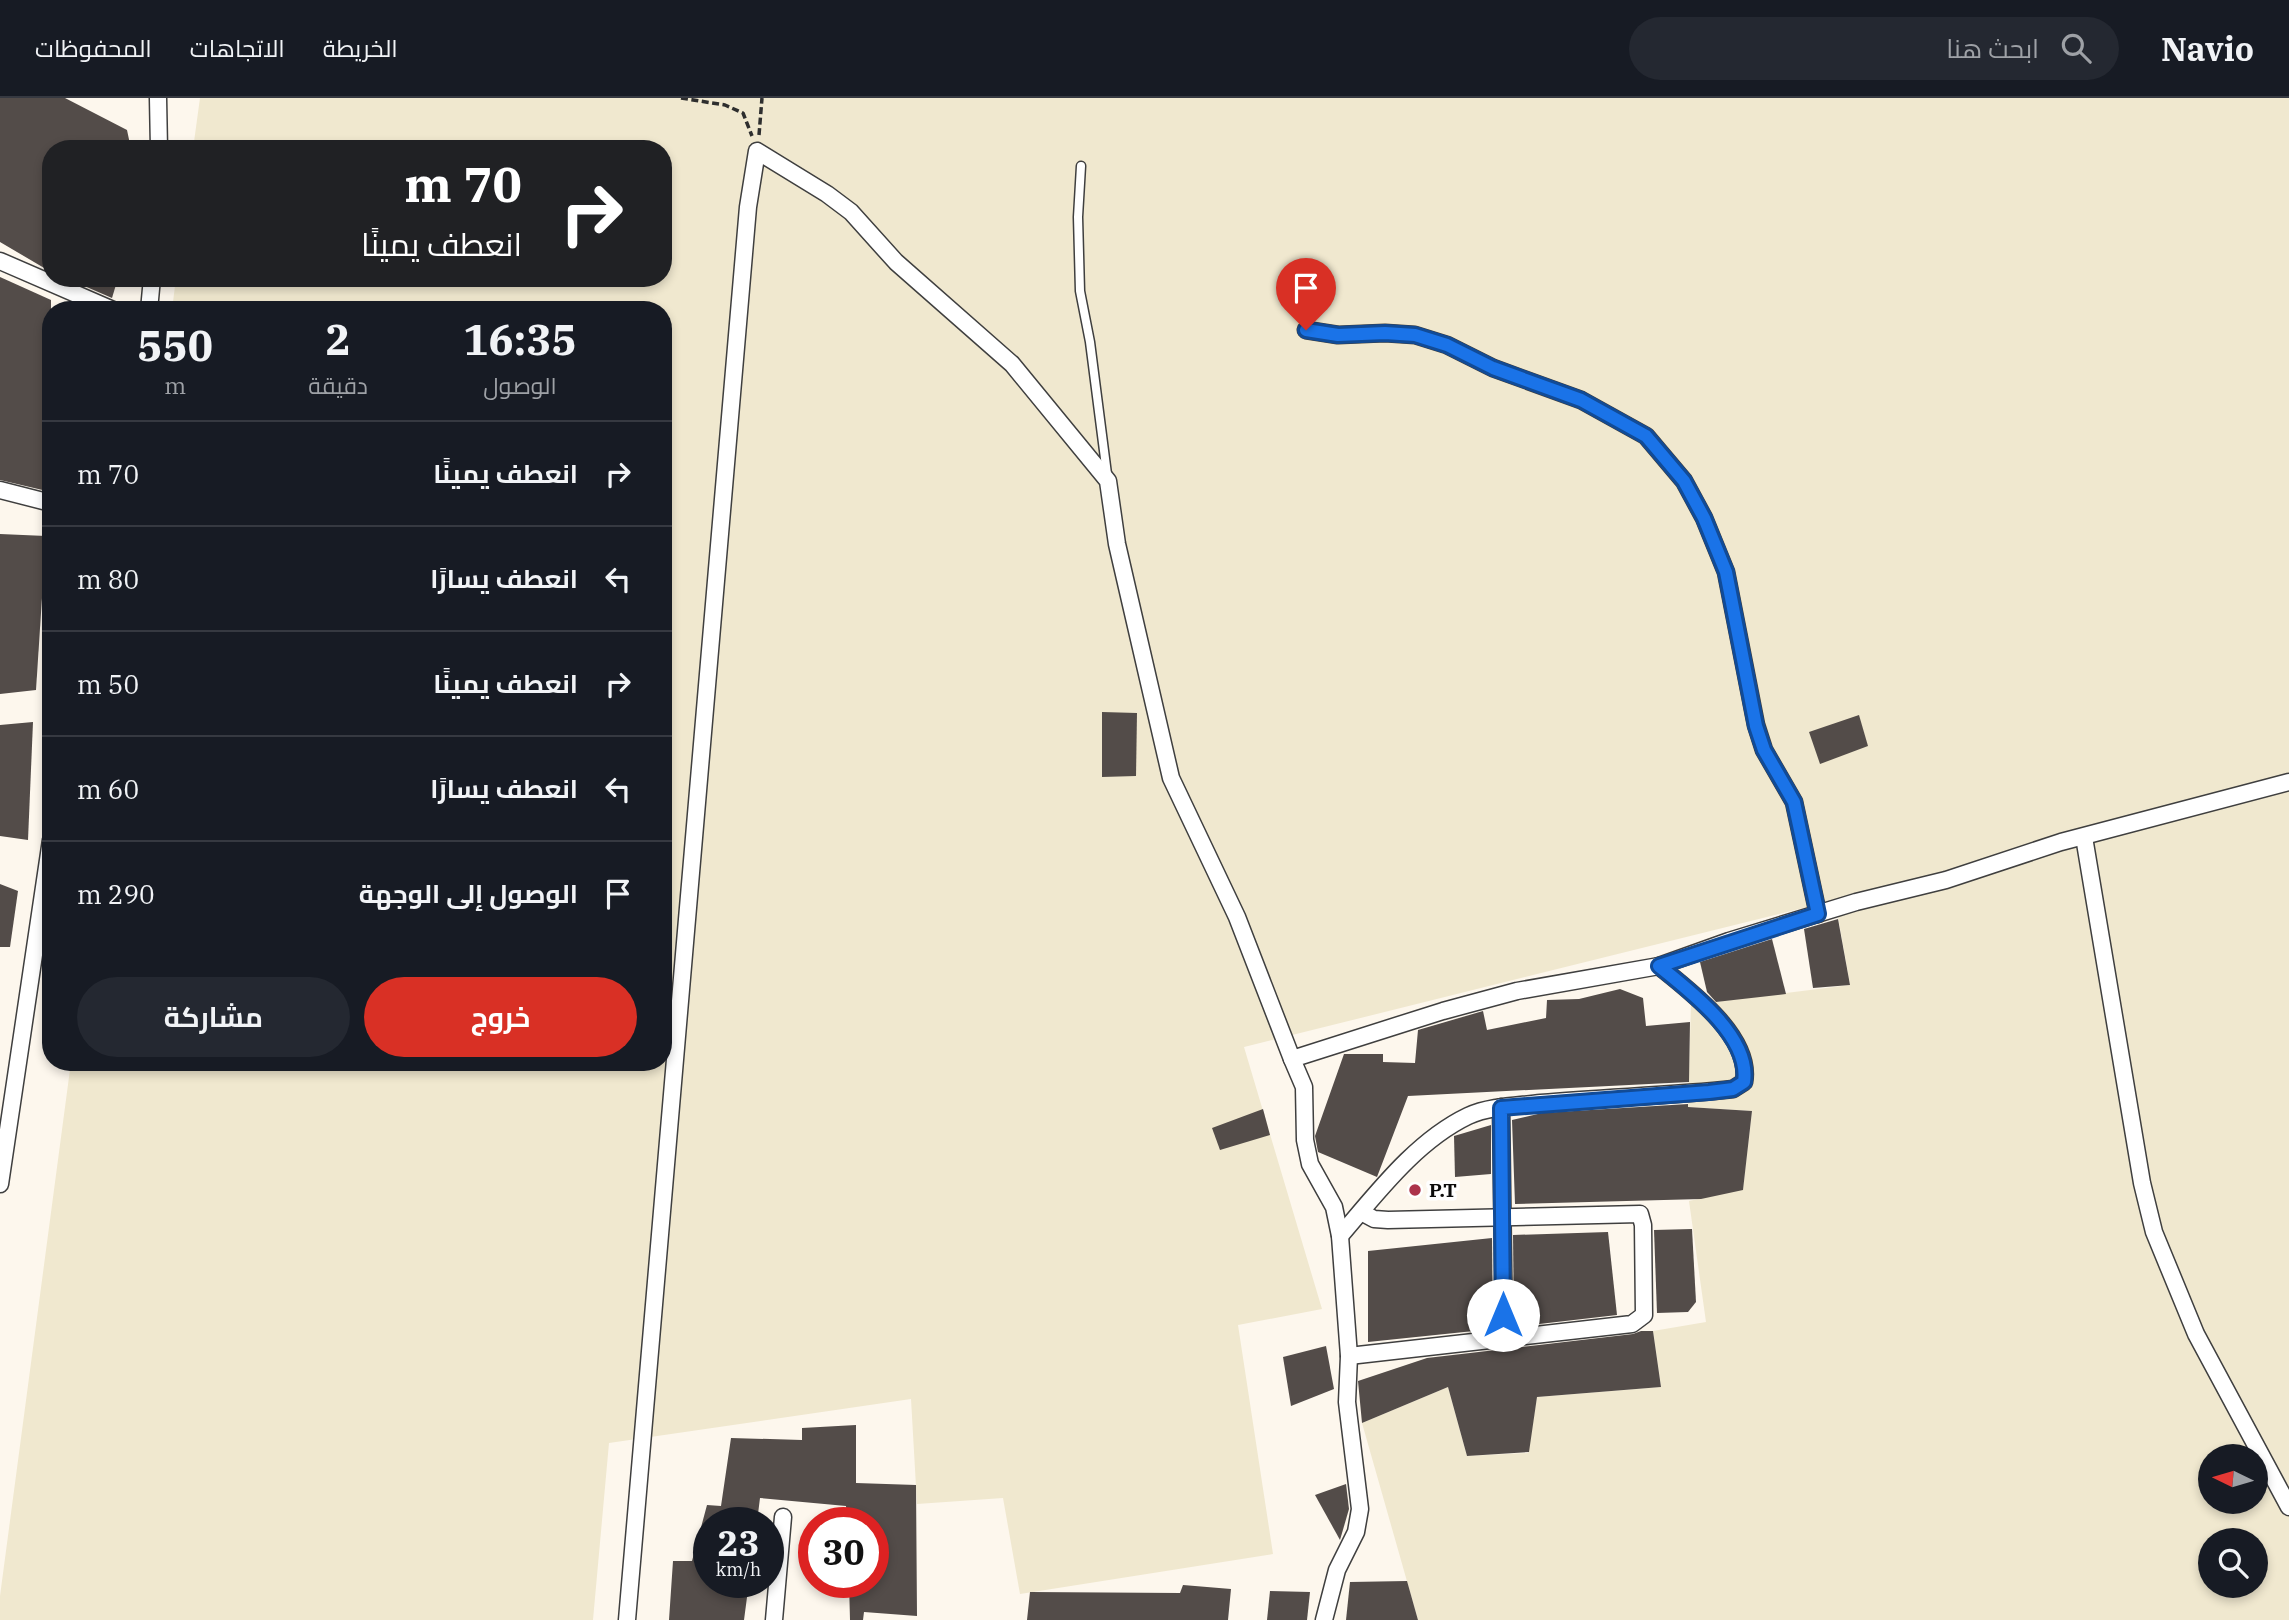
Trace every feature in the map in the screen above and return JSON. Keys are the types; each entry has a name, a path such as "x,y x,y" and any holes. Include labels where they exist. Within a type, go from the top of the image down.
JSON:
{"street":[{"path":"158,98 159,140"},
{"path":"627,1620 748,207 757,151 850,212 896,262 1012,364 1108,481 1117,544 1171,778 1237,917 1304,1087 1305,1140 1310,1164 1334,1207 1340,1236 1349,1356 1347,1402 1359,1521 1337,1570 1324,1620"},
{"path":"0,261 42,279"},
{"path":"60,287 92,301"},
{"path":"1306,330 1338,335 1415,335 1447,345 1493,368 1581,400 1646,436 1684,481 1704,518 1726,572 1756,726 1764,750 1794,802 1818,914"},
{"path":"0,490 42,501"},
{"path":"1292,1059 1443,1011 1517,991 1659,966 1818,914 1946,880 2084,837 2289,782"},
{"path":"2084,837 2142,1184 2154,1231 2196,1334 2289,1507"},
{"path":"0,1184 16,1059 42,896"},
{"path":"1340,1236 1419,1150 1449,1128 1479,1112 1709,1092 1733,1089 1744,1082 1743,1060 1719,1021 1700,999 1659,966"},
{"path":"0,1052 16,1059"},
{"path":"1501,1108 1503,1340"},
{"path":"1349,1356 1503,1340 1599,1325 1632,1324 1639,1322 1644,1315 1643,1225 1640,1214 1388,1220 1374,1219 1361,1212"},
{"path":"774,1620 776,1598"}],"lane":[{"path":"1081,166 1078,217 1080,291 1090,342 1108,481"}],"path":[{"path":"681,98 725,105 743,113 757,151"},
{"path":"757,151 762,98"}],"shaded area":[{"path":"200,98 2289,98 2289,1620 1418,1620 1362,1423 1448,1387 1467,1456 1528,1453 1537,1397 1661,1387 1653,1331 1706,1322 1689,1201 1743,1189 1752,1111 1688,1107 1691,1005 1850,985 1835,900 1244,1047 1322,1309 1238,1325 1273,1554 1020,1594 1003,1498 917,1504 911,1399 609,1443 593,1620 0,1620 0,1596 70,1071 672,1071 672,301 173,301 175,287 672,287 672,140 194,140"}],"building":[{"path":"0,98 65,98 127,130 129,140 42,140 42,267 0,242"},
{"path":"0,277 51,301 42,301 42,490 0,480"},
{"path":"87,287 115,287 112,298"},
{"path":"0,534 42,536 42,598 36,690 0,694"},
{"path":"1102,712 1137,713 1136,776 1102,777"},
{"path":"1859,715 1868,746 1820,764 1809,732"},
{"path":"33,722 28,840 0,836 0,725"},
{"path":"0,884 18,891 10,947 0,947"},
{"path":"1838,919 1850,985 1813,988 1804,929"},
{"path":"1772,939 1786,994 1716,1002 1707,992 1700,962"},
{"path":"1620,989 1643,998 1646,1026 1690,1022 1689,1082 1408,1096 1377,1177 1318,1152 1315,1136 1344,1054 1383,1054 1383,1062 1415,1063 1418,1030 1483,1011 1487,1030 1546,1018 1547,1000 1579,999"},
{"path":"1688,1104 1688,1107 1752,1111 1743,1190 1701,1199 1515,1204 1512,1120 1542,1113"},
{"path":"1263,1109 1270,1135 1220,1150 1212,1128"},
{"path":"1491,1125 1491,1174 1455,1177 1454,1136"},
{"path":"1692,1229 1696,1302 1688,1312 1657,1313 1654,1230"},
{"path":"1608,1232 1617,1315 1514,1327 1513,1235"},
{"path":"1492,1238 1493,1329 1368,1342 1368,1251"},
{"path":"1653,1331 1661,1387 1537,1397 1529,1452 1467,1456 1448,1387 1362,1423 1358,1381 1427,1358"},
{"path":"1326,1346 1334,1389 1291,1406 1283,1357"},
{"path":"856,1425 856,1483 916,1485 917,1616 864,1612 863,1620 850,1620 849,1598 889,1598 889,1507 846,1507 760,1498 759,1507 706,1507 721,1506 731,1438 802,1440 802,1428"},
{"path":"1346,1484 1349,1509 1340,1540 1315,1495"},
{"path":"693,1557 693,1598 747,1598 744,1620 669,1620 673,1561 692,1561"},
{"path":"1407,1581 1418,1620 1346,1620 1350,1582"},
{"path":"1183,1585 1231,1589 1228,1620 1027,1620 1030,1592 1180,1593"},
{"path":"1270,1591 1310,1592 1307,1620 1267,1620"}],"place":[{"name":"P.T","path":"1415,1190"}],"route":[{"path":"1306,330 1338,335 1415,335 1447,345 1493,368 1581,400 1646,436 1684,481 1704,518 1726,572 1756,726 1764,750 1794,802 1818,914 1659,966 1700,999 1738,1049 1746,1073 1744,1082 1733,1089 1501,1108 1503,1315"}]}
